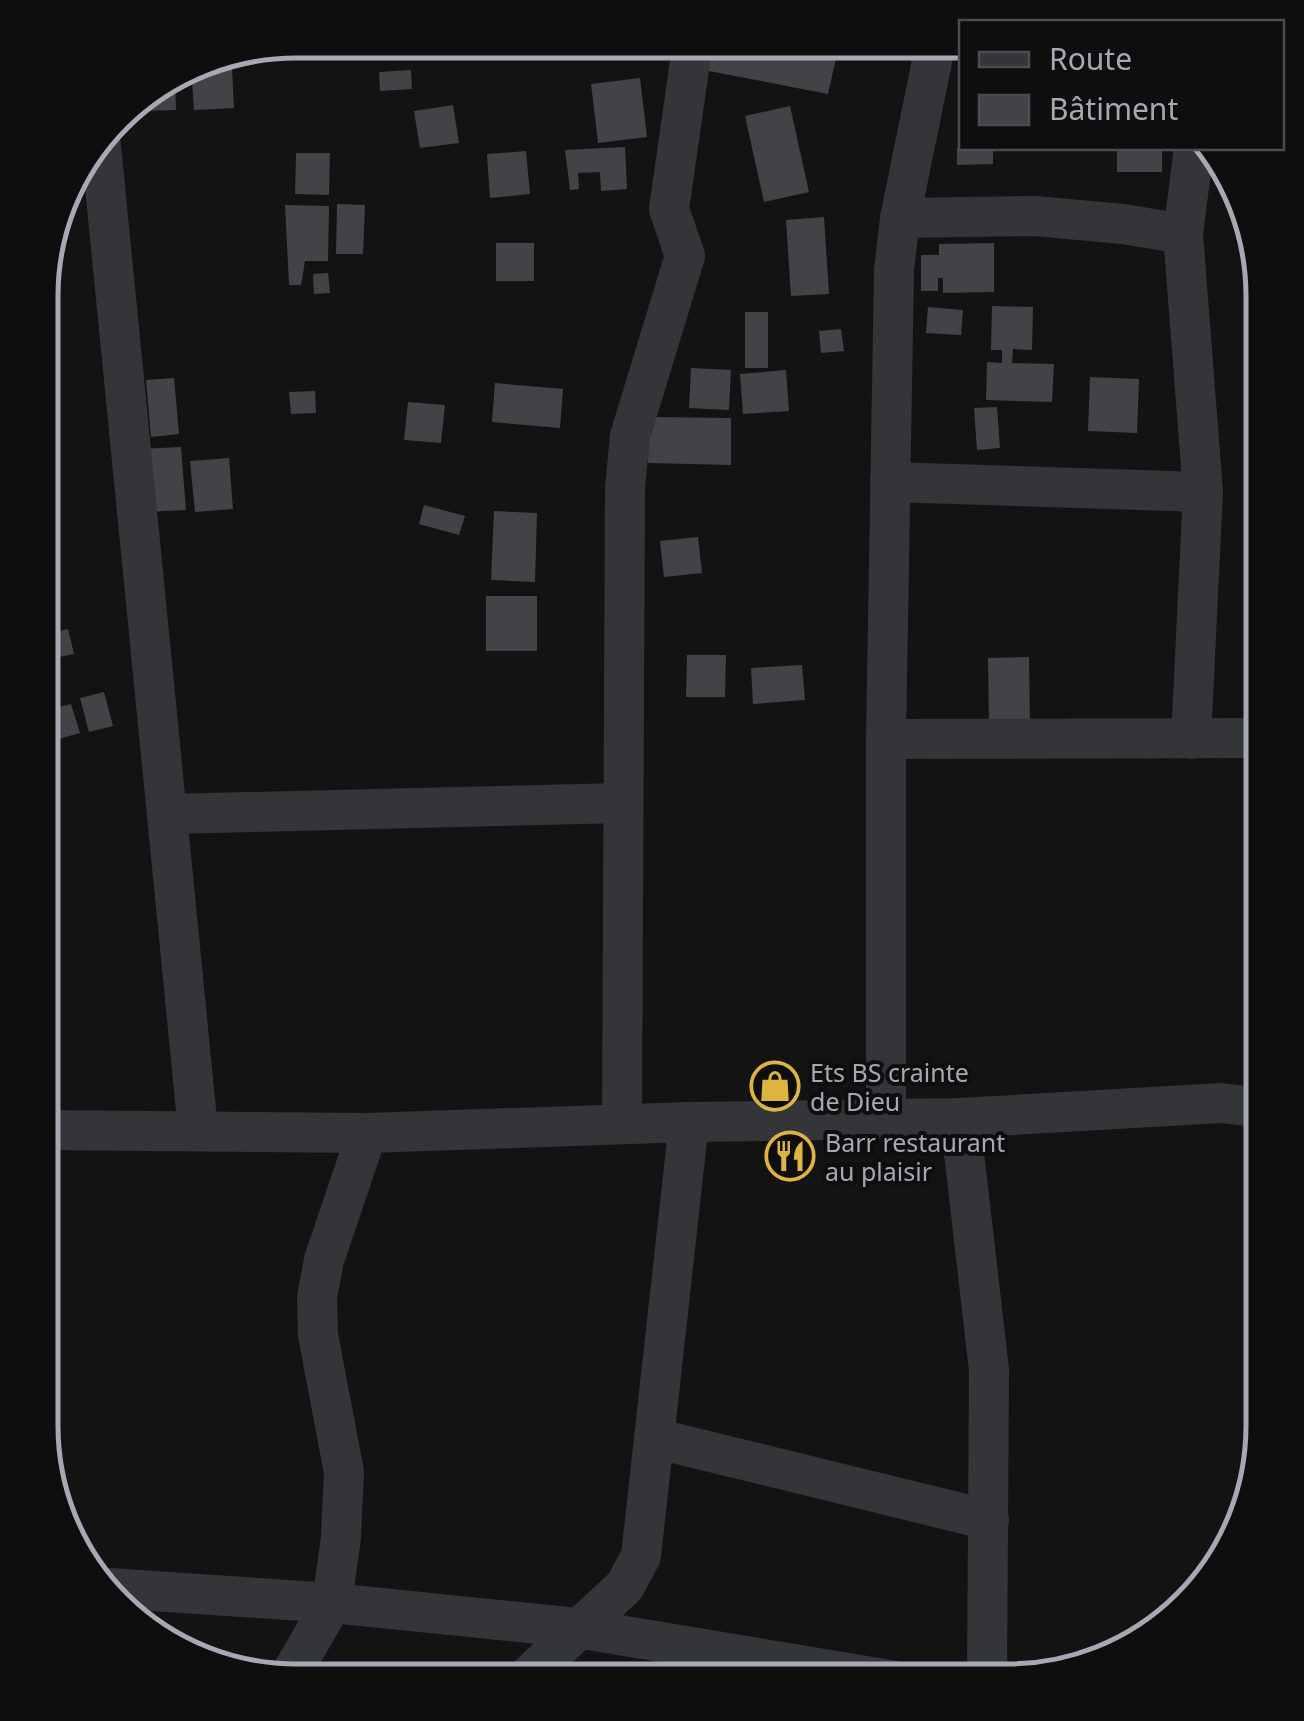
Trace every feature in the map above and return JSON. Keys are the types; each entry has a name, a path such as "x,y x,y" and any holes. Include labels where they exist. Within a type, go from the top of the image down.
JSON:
{"street":[{"path":"622,1124 625,488 630,436 685,256 668,210 690,58"},
{"path":"886,1118 886,739 894,270 900,218 933,58"},
{"path":"1192,739 1202,492 1182,234 1194,150"},
{"path":"102,157 198,1130"},
{"path":"900,218 1036,216 1182,234"},
{"path":"890,482 1202,492"},
{"path":"886,739 1246,738"},
{"path":"168,814 623,803"},
{"path":"58,1130 367,1133 960,1118 1221,1103 1246,1106"},
{"path":"960,1118 989,1370 987,1664"},
{"path":"540,1664 625,1586 640,1556 689,1122"},
{"path":"297,1664 332,1603 341,1537 344,1472 318,1335 318,1297 324,1260 367,1133"},
{"path":"654,1438 989,1520"},
{"path":"124,1589 332,1603 577,1628 794,1664"}],"building":[{"path":"706,58 836,58 828,94 704,70"},
{"path":"232,67 234,108 194,110 192,82"},
{"path":"411,70 412,89 380,91 379,72"},
{"path":"640,78 647,137 598,143 591,84"},
{"path":"175,89 176,110 147,111"},
{"path":"453,105 459,143 420,148 414,111"},
{"path":"790,106 809,192 764,202 745,116"},
{"path":"625,147 627,189 601,191 600,172 578,173 579,189 570,190 565,150"},
{"path":"957,148 993,150 993,164 957,165"},
{"path":"1117,150 1162,150 1162,172 1117,172"},
{"path":"526,151 530,194 490,198 487,154"},
{"path":"296,153 330,153 329,195 295,194"},
{"path":"337,204 365,205 363,254 336,254"},
{"path":"285,205 329,206 328,261 305,261 301,285 289,285"},
{"path":"824,217 829,294 791,296 786,220"},
{"path":"496,243 534,243 534,281 496,281"},
{"path":"994,243 994,292 943,293 943,278 938,278 938,291 921,291 921,255 939,255 939,244"},
{"path":"328,273 330,293 314,294 313,274"},
{"path":"992,306 1033,307 1032,350 1013,349 1012,363 1054,364 1052,402 986,400 987,362 1002,363 1002,350 991,350"},
{"path":"928,307 963,310 961,335 926,333"},
{"path":"745,312 768,312 768,368 745,368"},
{"path":"841,329 844,351 821,353 819,331"},
{"path":"691,368 731,370 729,410 689,408"},
{"path":"786,370 789,411 743,414 740,374"},
{"path":"1090,377 1139,379 1137,433 1088,431"},
{"path":"174,378 179,434 151,437 146,380"},
{"path":"495,383 563,389 560,428 492,422"},
{"path":"315,391 316,413 291,414 289,392"},
{"path":"408,402 445,405 441,443 404,440"},
{"path":"997,407 1000,448 977,450 974,408"},
{"path":"649,417 731,418 731,465 648,463"},
{"path":"181,447 186,510 145,512 141,449"},
{"path":"229,458 233,509 195,512 190,461"},
{"path":"424,505 465,516 459,535 419,524"},
{"path":"494,511 537,513 535,582 491,580"},
{"path":"698,537 702,573 664,577 660,541"},
{"path":"486,596 537,596 537,651 486,651"},
{"path":"68,629 74,654 58,657 58,631"},
{"path":"687,655 726,655 725,697 686,697"},
{"path":"1029,657 1030,725 989,725 988,658"},
{"path":"802,665 805,700 753,704 751,668"},
{"path":"104,692 113,726 89,732 80,698"},
{"path":"71,704 80,733 58,739 58,707"}],"place":[{"name":"Ets BS crainte de Dieu","path":"775,1086"},
{"name":"Barr restaurant au plaisir","path":"790,1156"}]}
